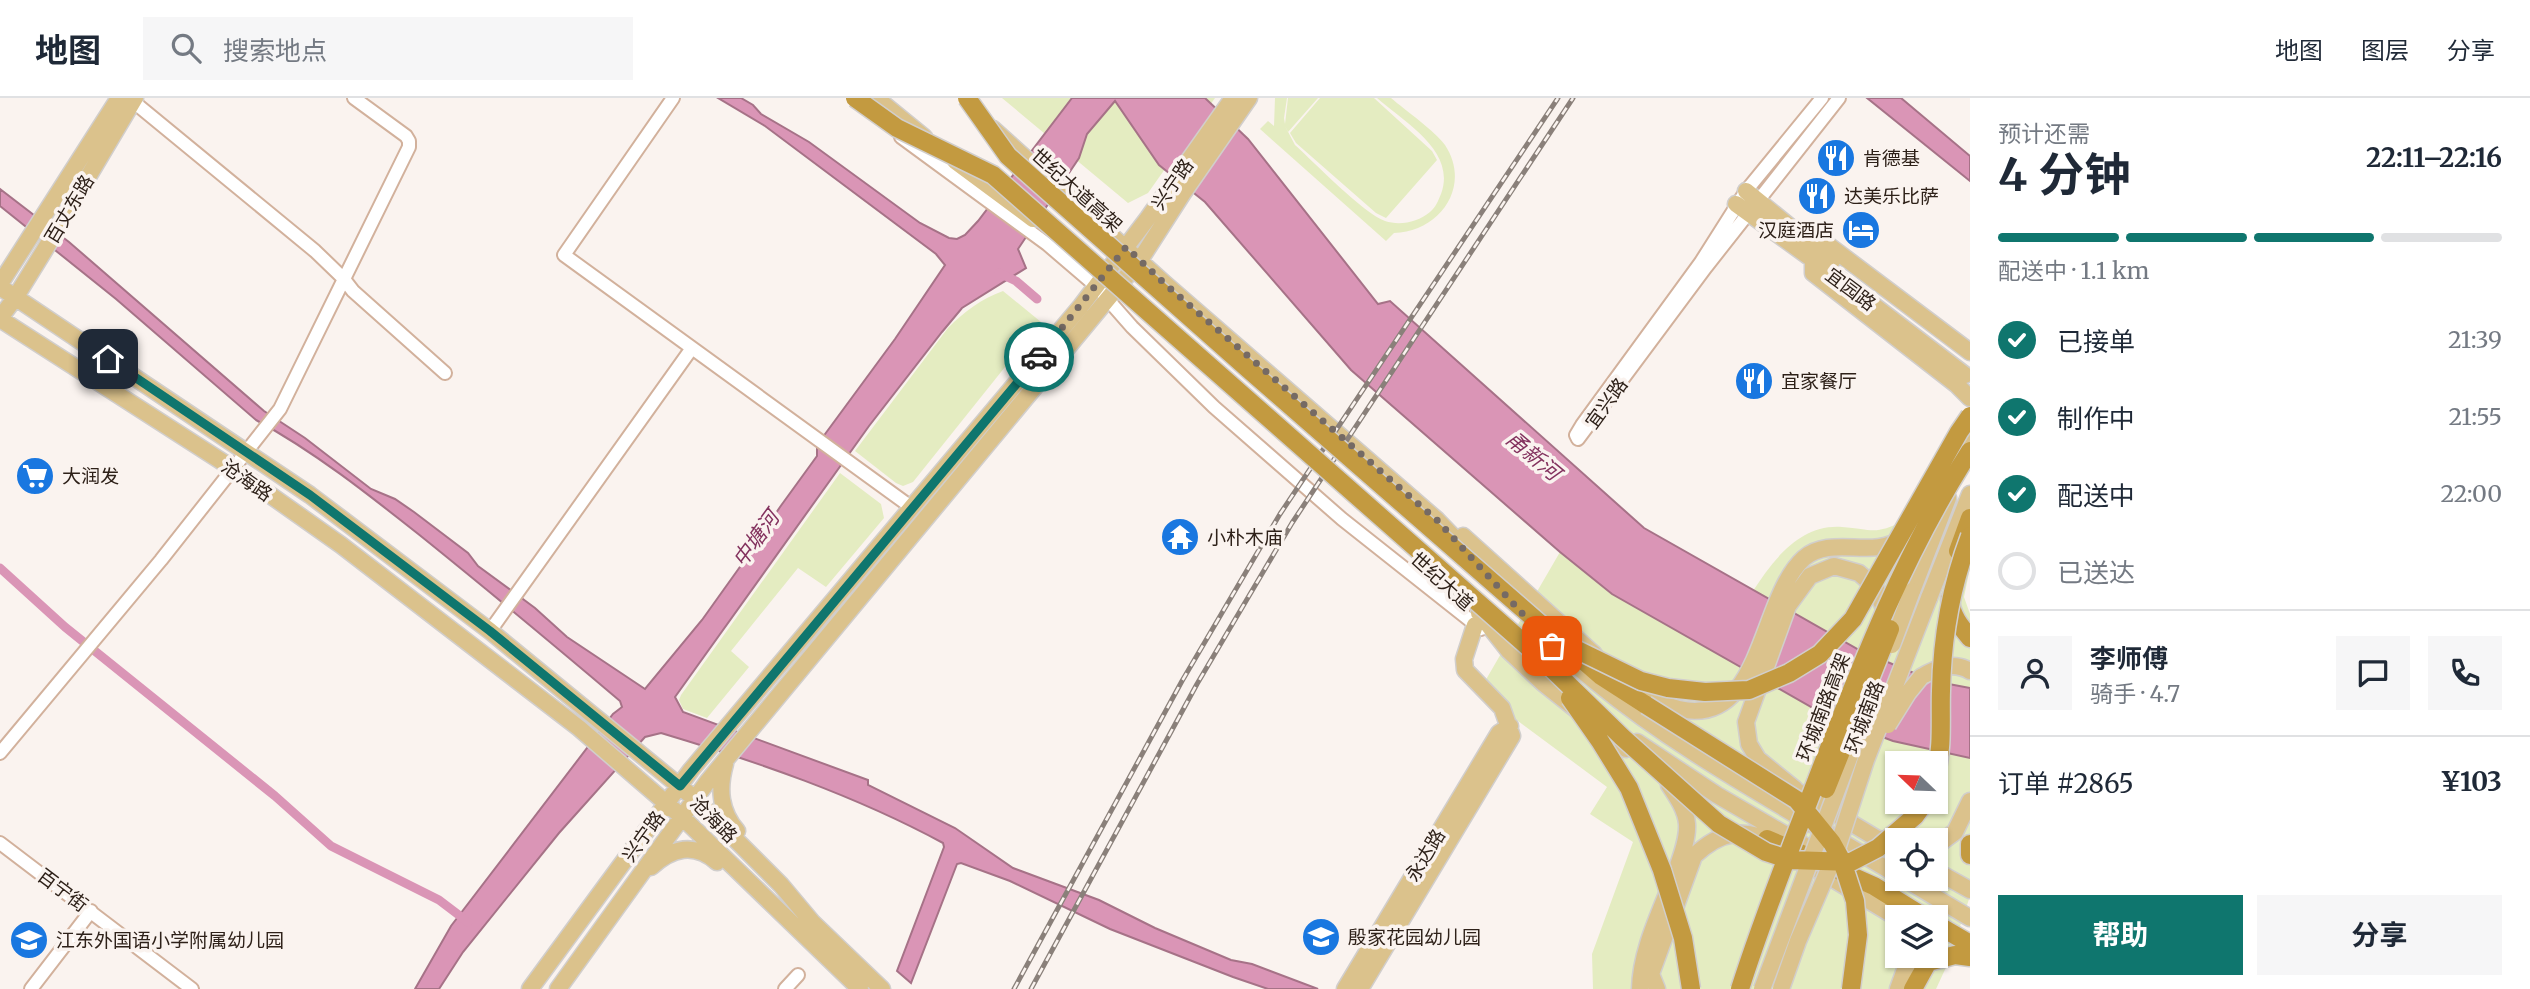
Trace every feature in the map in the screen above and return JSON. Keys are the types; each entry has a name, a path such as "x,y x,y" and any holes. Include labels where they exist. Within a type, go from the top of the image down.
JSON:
{"highway":[{"path":"855,98 897,128 985,177 1544,661 1622,737 1719,824 1766,852 1791,860 1851,862 1878,848 1916,814"},
{"name":"世纪大道高架","path":"967,98 1009,150 1247,368 1562,642"},
{"path":"1562,642 1642,681 1668,688 1705,692 1749,690 1789,673 1820,653 1853,619 1938,467 1970,416"},
{"name":"环城南路高架","path":"1740,989 1773,894 1857,674 1908,559 1970,449"},
{"name":"环城南路高架","path":"1751,989 1769,933 1891,626 1918,563 1970,471"},
{"path":"1970,518 1956,559 1950,591 1950,603 1957,622 1970,638"},
{"path":"1939,751 1942,731 1944,631 1959,564 1970,536"},
{"path":"1562,642 1601,677 1797,800 1832,843 1842,861 1855,901 1858,935 1851,989"},
{"path":"1544,661 1629,788 1662,870 1683,938 1691,989"},
{"path":"1770,833 1828,859 1905,905"},
{"path":"1970,844 1970,855"},
{"path":"1948,931 1970,944"},
{"path":"1913,989 1928,962 1955,955 1970,957"}],"main road":[{"path":"876,98 985,177"},
{"path":"957,98 1009,150"},
{"name":"兴宁路","path":"530,989 706,752 911,507 1057,348 1085,327 1112,295 1140,260 1177,189 1232,107 1249,98"},
{"name":"百丈东路","path":"0,285 45,213 129,99"},
{"name":"百丈东路","path":"0,318 67,213 129,99"},
{"name":"世纪大道","path":"1009,150 1126,247 1437,520 1552,646 1620,702 1715,767 1885,868"},
{"name":"世纪大道","path":"985,177 1046,228 1112,295 1477,619 1592,711 1770,833 1874,886"},
{"name":"兴宁路","path":"558,989 694,798 1057,348 1081,306 1099,282 1177,189"},
{"name":"宜园路","path":"1747,202 1967,371"},
{"name":"宜园路","path":"1813,253 1828,245 1970,352"},
{"path":"1813,253 1813,273 1970,398"},
{"name":"沧海路","path":"0,285 15,298 247,451 490,631 694,798 780,885 812,922 882,989"},
{"name":"沧海路","path":"0,318 232,468 341,545 595,742 681,816 860,989"},
{"path":"1640,692 1680,709 1701,710 1717,706 1737,692 1753,663 1778,596 1790,573 1807,556 1819,551 1892,545 1925,519 1970,434"},
{"name":"环城南路","path":"1761,989 1912,591 1970,449"},
{"name":"环城南路","path":"1781,989 1828,859 1970,494"},
{"path":"1437,520 1459,532 1515,585 1640,692 1885,842"},
{"path":"1751,989 1812,834 1883,632 1883,606 1875,587 1859,573 1834,566 1810,576 1788,607 1746,722 1749,744 1758,759 1795,789"},
{"path":"1510,726 1502,708 1465,670 1464,659 1477,619 1508,651 1580,713 1654,769 1680,800 1687,825 1683,853 1646,950 1640,972 1640,989"},
{"path":"1761,989 1812,834 1887,658"},
{"path":"1789,989 1828,859 1887,726 1921,677 1939,667 1964,667 1970,671"},
{"name":"永达路","path":"1345,989 1499,733 1510,726 1513,736 1360,989"},
{"name":"沧海路","path":"727,759 721,780 723,813 745,841 773,869 780,885"},
{"path":"1948,837 1955,832 1970,801"},
{"path":"1657,989 1651,974 1694,856 1709,842 1721,837 1741,833 1770,833 1885,911"},
{"path":"1876,838 1885,846"},
{"name":"沧海路","path":"632,886 667,854 689,848 711,857 751,894 770,902"},
{"path":"1828,859 1885,909"},
{"path":"1948,877 1970,890"},
{"path":"1925,891 1970,918"},
{"path":"1938,891 1970,918"},
{"path":"1898,989 1906,968"}],"street":[{"path":"0,753 276,414 409,147 409,141 354,98"},
{"path":"673,98 564,255 911,507"},
{"path":"846,98 1099,282"},
{"name":"宜兴路","path":"1822,98 1747,202 1578,439 1576,435 1581,425 1724,228 1747,202 1839,98"},
{"path":"129,99 315,251 354,291 445,373"},
{"path":"490,631 692,348"},
{"name":"百宁街","path":"0,843 192,989"},
{"path":"32,989 91,911"},
{"path":"785,989 798,975"}],"green space":[{"path":"1002,98 1215,98 1148,193 1128,203"},
{"path":"1275,98 1287,98 1285,124 1288,98 1318,98 1288,132 1295,145 1364,208 1385,221 1403,223 1420,218 1432,210 1441,194 1444,179 1442,164 1435,151 1413,128 1377,98 1391,98 1445,145 1455,176 1453,191 1447,204 1425,225 1411,231 1394,233 1386,241 1260,129 1268,121 1274,126"},
{"path":"1320,98 1374,98 1432,151 1437,160 1386,218 1376,213 1296,143 1290,133"},
{"path":"1003,291 1041,322 913,482 903,486 896,483 855,451 948,328 974,306"},
{"path":"840,473 881,504 884,518 826,587 798,568 731,651 749,667 707,718 683,709 679,700 681,695"},
{"path":"1905,520 1970,547 1970,568 1964,597 1970,614 1970,688 1933,681 1861,651 1753,591 1789,546 1813,531 1842,527 1880,530"},
{"path":"1560,552 1612,594 1827,716 1893,741 1938,751 1885,751 1885,814 1948,814 1948,753 1970,758 1970,896 1948,963 1948,905 1885,905 1885,968 1946,968 1936,989 1593,989 1592,954 1633,842 1590,814 1607,787 1514,718 1484,683"}],"water":[{"name":"甬新河","path":"718,98 741,98 753,105 761,114 809,142 920,223 949,238 957,239 965,235 978,221 1072,98 1205,98 1248,139 1378,304 1390,301 1644,528 1861,651 1933,681 1970,688 1970,758 1893,741 1827,716 1612,594 1351,370 1205,202 1159,165 1115,101 1087,134 1079,158 1018,249 1026,268 962,308 942,332 869,426 675,697 683,712 868,780 868,785 955,828 1013,868 1099,900 1155,928 1231,960 1252,964 1318,989 1268,989 1233,977 1110,929 1010,881 961,863 957,864 911,983 897,971 944,847 943,843 875,810 805,781 661,733 645,737 559,833 463,952 439,989 415,989 451,926 613,714 622,707 620,701 382,505 320,460 256,420 116,299 0,206 0,189 69,242 264,411 305,438 371,489 395,499 414,512 468,553 478,566 535,608 567,637 645,689 702,620 742,564 817,456 817,445 895,339 945,265 936,254 765,126"},
{"path":"1867,98 1901,98 1970,156 1970,181"}],"waterway":[{"path":"999,273 1016,281 1037,299"},
{"path":"0,568 65,627 275,796 331,846 439,900 468,922"}],"railway":[{"path":"1014,989 1182,681 1280,514 1558,98"},
{"path":"1031,989 1197,684 1292,523 1573,98"}],"way so far":[{"path":"1039,357 1126,247 1437,520 1552,646"}],"place":[{"name":"肯德基","path":"1836,158"},
{"name":"达美乐比萨","path":"1817,196"},
{"name":"汉庭酒店","path":"1861,230"},
{"name":"宜家餐厅","path":"1754,381"},
{"name":"大润发","path":"35,476"},
{"name":"小朴木庙","path":"1180,537"},
{"name":"殷家花园幼儿园","path":"1321,937"},
{"name":"江东外国语小学附属幼儿园","path":"29,940"}],"route":[{"path":"108,359 310,495 490,631 680,786 1039,357"}],"water label":[{"name":"中塘河","path":"756,539"}]}
